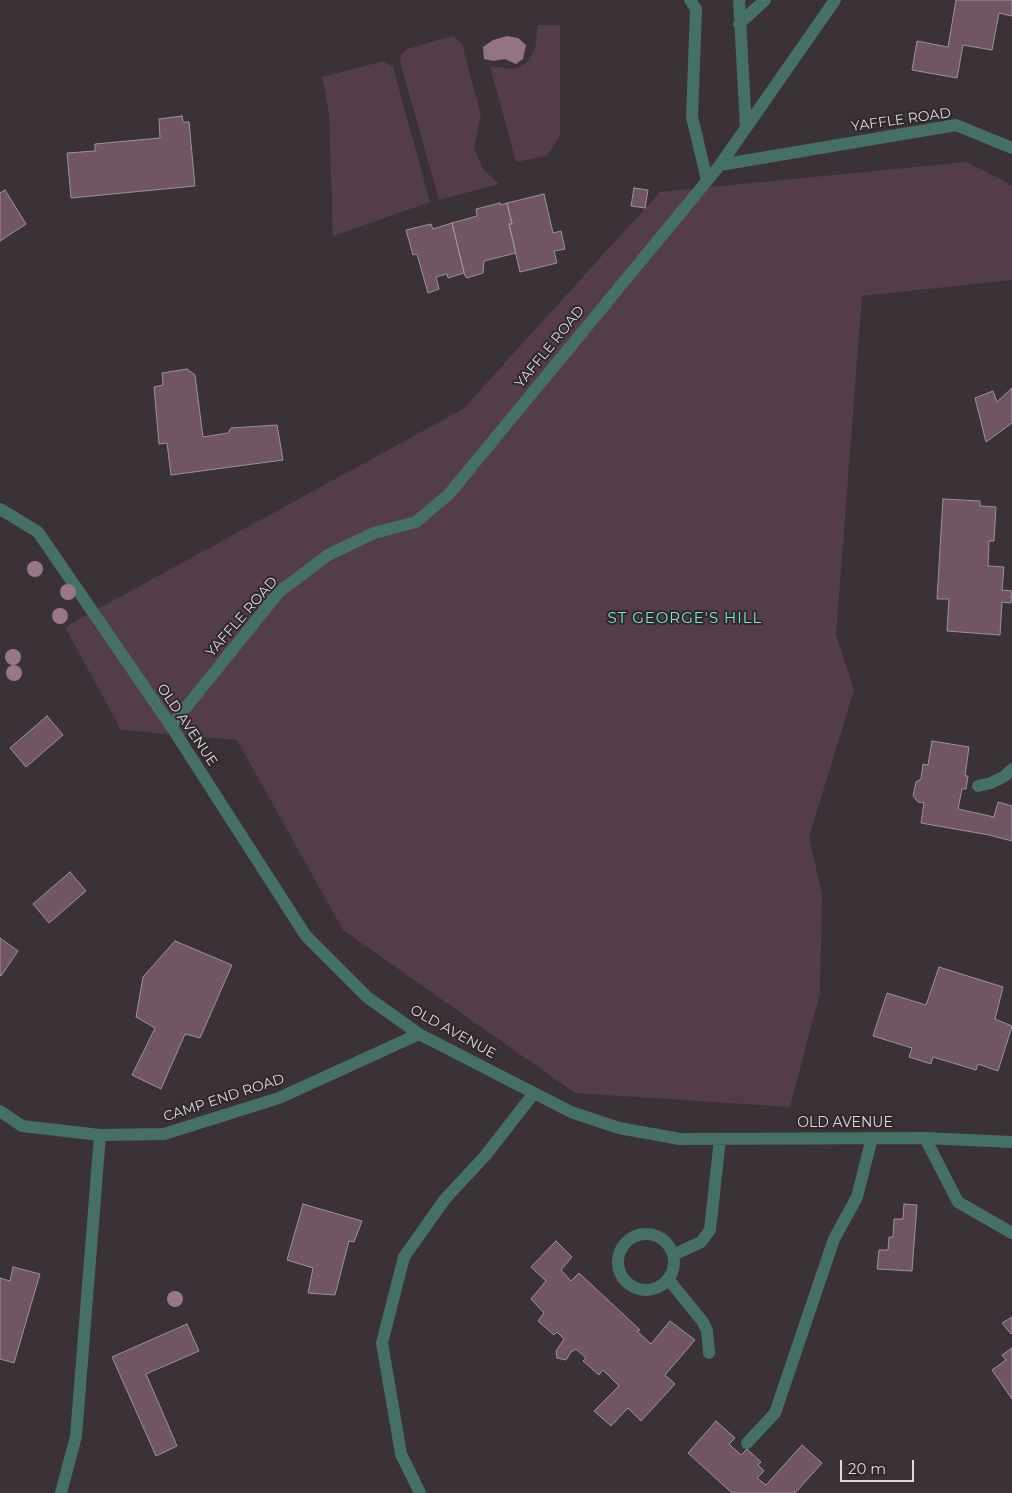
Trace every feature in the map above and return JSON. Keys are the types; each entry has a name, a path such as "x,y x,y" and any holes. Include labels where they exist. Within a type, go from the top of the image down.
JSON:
{"street":[{"path":"690,0 696,9 692,117 707,180"},
{"path":"739,0 746,128"},
{"path":"740,24 766,0"},
{"path":"720,165 835,0"},
{"name":"YAFFLE ROAD","path":"171,726 280,592 328,554 374,533 416,522 449,494 720,165 956,125 1012,148"},
{"name":"OLD AVENUE","path":"0,509 38,532 171,726 306,936 367,997 419,1034 571,1112 619,1128 680,1139 924,1138 1012,1142"},
{"path":"978,786 991,783 1005,776 1012,769"},
{"name":"CAMP END ROAD","path":"0,1110 22,1126 100,1135 164,1134 271,1101 419,1034"},
{"path":"420,1493 402,1454 382,1343 404,1257 444,1199 486,1156 534,1093"},
{"path":"61,1493 76,1436 100,1135"},
{"path":"747,1443 775,1412 834,1239 857,1197 872,1138"},
{"path":"924,1138 958,1202 1012,1233"},
{"path":"673,1255 701,1242 710,1230 720,1139"},
{"path":"644,1234 662,1239 673,1255 672,1272 668,1279 654,1289 637,1288 623,1277 619,1269 618,1259 621,1250 627,1242 644,1234"},
{"path":"668,1279 703,1322 707,1331 709,1353"}],"shaded area":[{"path":"538,25 560,25 560,135 546,156 516,162 490,66 513,69 520,67 528,61 535,49"},
{"path":"453,36 462,44 481,115 474,148 483,169 499,184 439,200 401,65 400,55 407,49"},
{"path":"507,36 518,38 526,45 523,59 516,64 505,59 493,61 484,59 483,47 493,40"},
{"path":"384,61 393,67 430,202 333,236 329,113 322,77"},
{"path":"966,162 1012,185 1012,280 862,296 836,635 854,690 809,837 822,894 820,993 790,1107 575,1093 343,930 237,740 121,730 65,627 463,409 660,192"}],"building":[{"path":"956,0 1012,0 1012,16 999,13 992,50 963,45 957,78 912,70 917,41 948,47"},
{"path":"182,116 183,122 189,122 195,186 71,198 67,153 95,151 95,144 160,138 159,119"},
{"path":"634,188 648,190 645,208 631,206"},
{"path":"5,190 26,224 0,241 0,193"},
{"path":"544,194 553,233 561,231 565,249 554,251 557,263 520,272 509,224 512,224 507,203"},
{"path":"500,203 500,205 507,203 512,224 509,224 516,253 484,261 483,273 467,278 452,223 477,216 476,209"},
{"path":"452,223 464,273 448,278 447,274 436,277 439,289 428,293 417,254 413,255 406,230 431,224 433,229"},
{"path":"187,369 195,375 203,437 228,433 231,428 277,425 283,460 171,475 167,443 159,444 154,387 163,385 162,373"},
{"path":"1012,388 1012,423 986,442 975,398 993,391 997,402"},
{"path":"943,499 980,501 980,506 996,507 994,541 989,541 988,566 1004,567 1002,590 1012,591 1011,603 1002,602 1000,635 947,631 949,599 937,599"},
{"path":"47,716 63,735 26,767 10,748"},
{"path":"932,741 969,747 965,776 968,776 966,789 962,789 958,809 994,817 998,802 1012,806 1012,841 921,823 924,803 918,802 913,796 916,782 921,779 923,764 928,765"},
{"path":"70,872 86,891 49,923 33,904"},
{"path":"0,938 18,951 1,976 0,975"},
{"path":"175,941 232,965 200,1038 185,1034 161,1089 132,1075 155,1028 136,1017 143,977"},
{"path":"939,967 1003,987 995,1019 1012,1026 998,1071 978,1064 976,1070 933,1057 931,1064 909,1057 912,1048 873,1036 887,993 926,1005"},
{"path":"303,1204 362,1221 354,1242 349,1241 335,1295 308,1293 313,1268 287,1260"},
{"path":"904,1204 917,1205 912,1271 877,1269 879,1250 888,1250 889,1237 893,1237 894,1219 903,1219"},
{"path":"556,1241 572,1257 561,1270 571,1281 579,1273 640,1330 637,1331 651,1344 670,1321 695,1340 665,1375 675,1384 641,1421 628,1408 611,1426 594,1411 619,1386 603,1370 599,1375 583,1361 586,1358 576,1349 571,1352 566,1360 557,1358 556,1351 564,1339 557,1332 554,1335 538,1321 544,1313 531,1299 546,1281 531,1267"},
{"path":"13,1267 40,1274 14,1363 0,1359 0,1278 10,1281"},
{"path":"1012,1317 1012,1333 1011,1334 1002,1323"},
{"path":"187,1324 199,1351 146,1374 177,1446 156,1456 112,1357"},
{"path":"1012,1348 1012,1399 992,1370 1006,1360 1002,1355"},
{"path":"716,1421 735,1438 729,1444 741,1455 747,1449 761,1462 758,1465 764,1471 757,1478 766,1485 802,1445 822,1463 795,1493 732,1493 688,1453"}],"district":[{"name":"ST GEORGE'S HILL","path":"685,619"}]}
